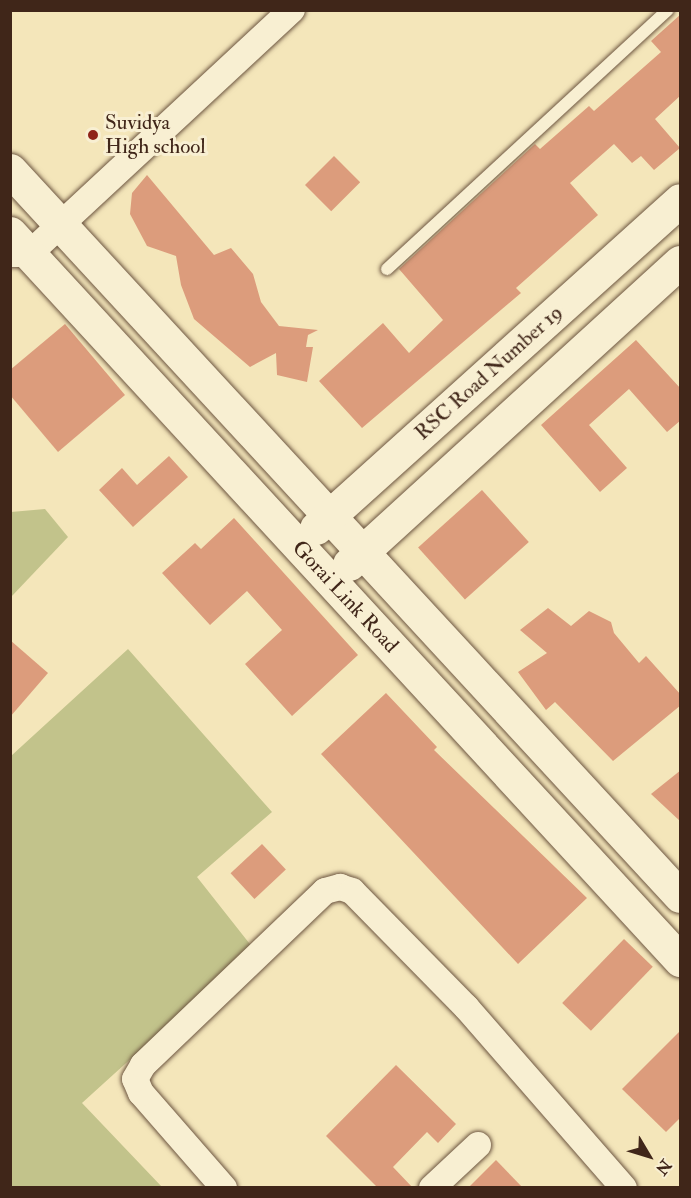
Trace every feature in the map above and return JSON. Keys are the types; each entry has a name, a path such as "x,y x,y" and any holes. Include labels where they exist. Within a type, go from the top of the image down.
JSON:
{"main road":[{"path":"10,170 333,515 681,896"},
{"name":"RSC Road Number 19","path":"296,545 333,515 681,200"},
{"name":"Gorai Link Road","path":"17,247 681,960"},
{"path":"330,581 681,262"}],"street":[{"path":"17,247 60,225 292,10"},
{"path":"225,1188 141,1093 135,1079 143,1065 325,891 340,886 352,891 466,1007 624,1188"},
{"path":"432,1188 478,1145"}],"lane":[{"path":"387,269 668,10"}],"green space":[{"path":"45,509 68,537 11,597 11,512"},
{"path":"128,649 272,812 197,877 253,948 82,1103 162,1187 11,1188 11,756"}],"building":[{"path":"681,14 681,95 655,119 680,148 654,170 641,156 632,163 614,144 570,183 598,215 516,288 521,293 362,428 319,381 383,323 409,353 443,320 399,269 535,144 540,149 589,106 594,111 661,52 651,41"},
{"path":"334,156 360,182 331,211 305,185"},
{"path":"147,175 214,255 231,248 253,274 261,302 279,326 318,330 308,335 306,347 313,347 307,382 277,375 276,353 250,367 194,319 181,285 176,256 147,246 130,214 132,193"},
{"path":"65,324 125,395 58,452 10,395 10,370"},
{"path":"636,340 681,389 681,420 667,432 629,389 589,425 627,468 600,492 541,425"},
{"path":"169,456 188,477 133,527 99,490 122,468 137,485"},
{"path":"482,490 529,542 465,600 418,548"},
{"path":"234,518 358,655 292,716 245,664 282,630 247,591 210,625 162,573 195,543 201,549"},
{"path":"548,608 571,626 589,611 611,622 614,633 639,663 646,656 681,695 681,705 613,761 555,702 546,710 518,672 547,653 520,630"},
{"path":"10,640 48,673 10,717"},
{"path":"386,693 437,747 434,750 587,898 518,964 321,754"},
{"path":"681,770 681,822 651,794"},
{"path":"262,844 286,870 254,899 231,873"},
{"path":"624,939 653,967 591,1031 562,1003"},
{"path":"681,1030 681,1117 666,1132 622,1089"},
{"path":"396,1065 456,1124 438,1143 427,1132 393,1167 413,1188 378,1188 326,1136"},
{"path":"496,1160 523,1188 468,1188"}],"place":[{"name":"Suvidya High school","path":"93,135"}]}
